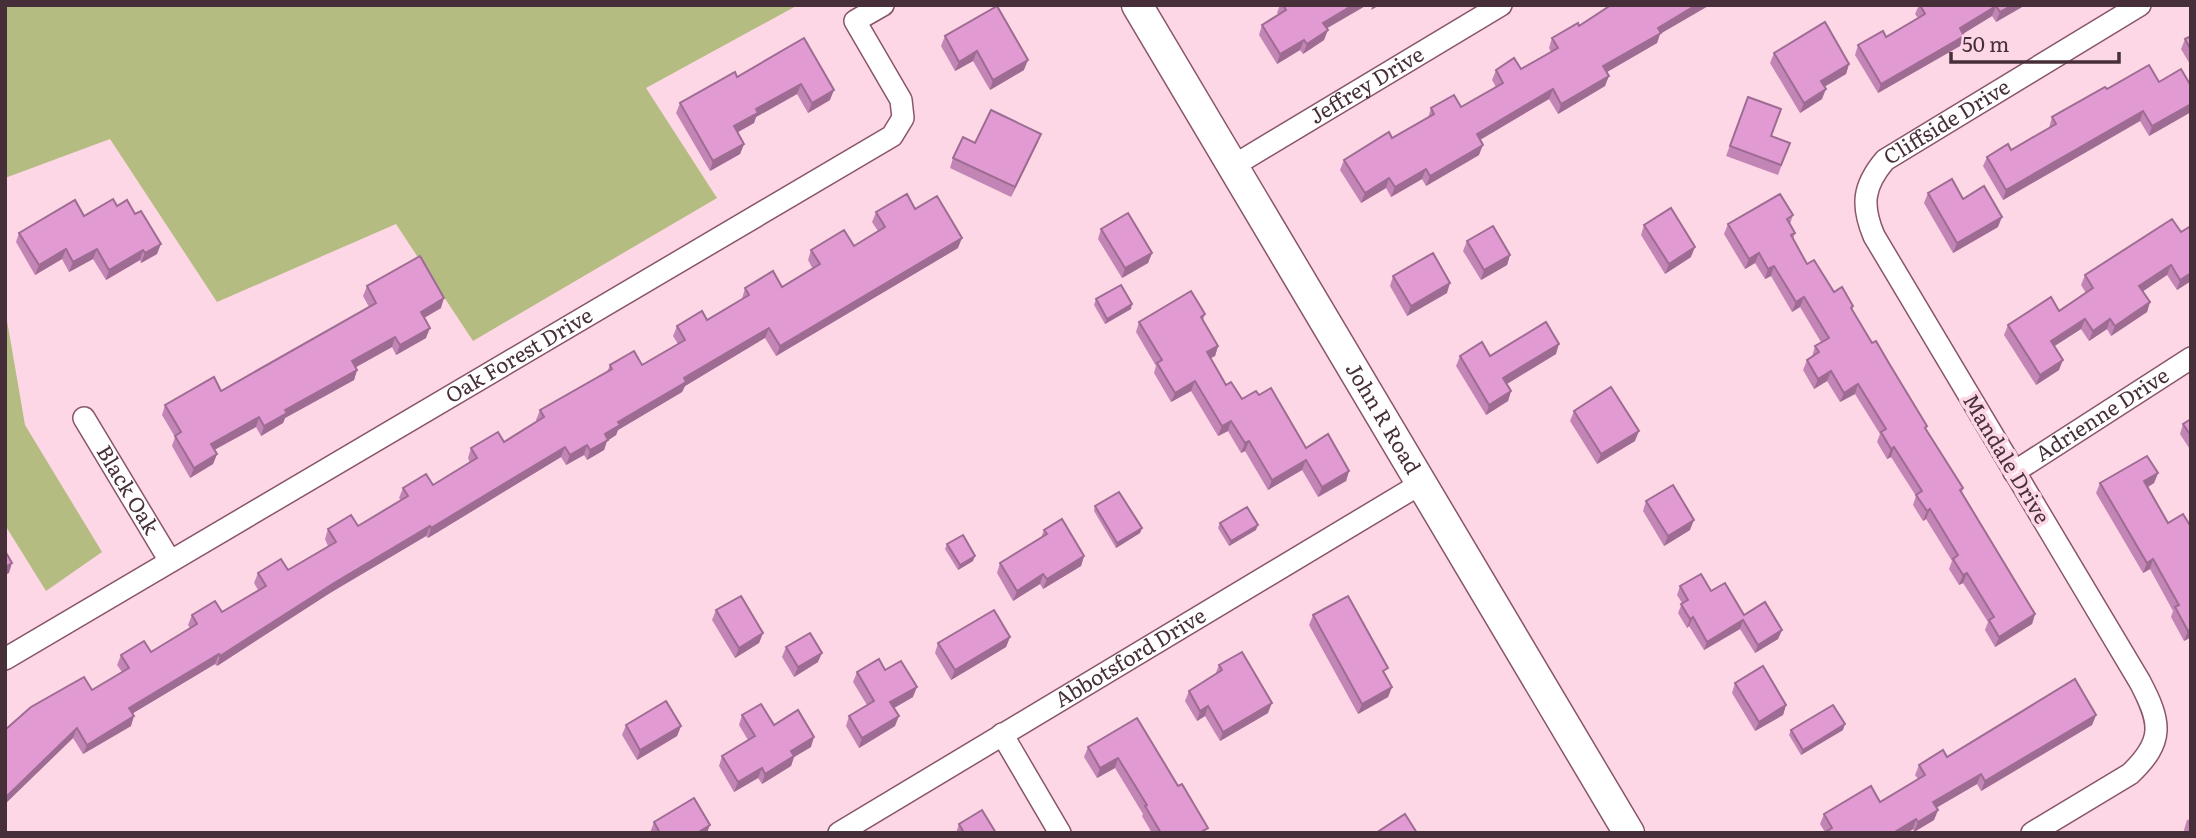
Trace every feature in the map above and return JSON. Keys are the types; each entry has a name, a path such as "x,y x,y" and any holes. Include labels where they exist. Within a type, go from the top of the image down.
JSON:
{"main road":[{"name":"John R Road","path":"1137,5 1629,833"}],"street":[{"name":"Oak Forest Drive","path":"5,659 892,136 903,118 901,100 851,13 883,5"},
{"name":"Jeffrey Drive","path":"1233,166 1501,5"},
{"name":"Cliffside Drive","path":"1869,182 1885,160 1903,148 2140,5"},
{"name":"Mandale Drive","path":"1869,182 1867,220 1874,236 2140,682 2156,715 2156,734 2149,753 2130,774 2032,833"},
{"name":"Adrienne Drive","path":"2014,472 2191,358"},
{"name":"Black Oak","path":"84,418 170,561"},
{"name":"Abbotsford Drive","path":"839,833 1422,483"},
{"path":"1002,734 1060,833"}],"green space":[{"path":"5,5 798,5 646,88 717,198 473,341 396,224 217,302 110,139 5,178"},
{"path":"5,309 25,425 102,552 46,591 5,525"}],"building":[{"path":"1283,5 1353,5 1323,23 1328,30 1307,44 1304,40 1280,54 1262,25 1286,10"},
{"path":"1611,5 1696,5 1658,28 1661,33 1603,66 1609,76 1561,104 1553,89 1477,134 1483,145 1430,176 1426,169 1395,187 1389,178 1365,193 1344,160 1389,132 1392,138 1434,114 1431,108 1454,95 1461,107 1503,83 1496,70 1514,58 1521,69 1558,48 1552,38 1578,23 1579,26"},
{"path":"1920,5 2012,5 2000,12 1996,6 1960,28 1964,36 1881,84 1858,45 1883,31 1886,37 1925,14"},
{"path":"997,6 1028,60 993,80 977,51 959,62 945,36"},
{"path":"1825,22 1849,64 1821,81 1826,89 1804,103 1774,53"},
{"path":"2191,36 2191,50 2185,39"},
{"path":"804,38 834,90 812,103 801,84 756,109 758,113 734,126 744,144 713,161 680,103 735,72 737,77"},
{"path":"2149,65 2159,82 2181,69 2191,86 2191,104 2152,126 2143,111 2006,190 1987,157 2008,144 2011,150 2056,124 2052,117"},
{"path":"1748,97 1781,109 1771,136 1790,143 1781,165 1730,146"},
{"path":"991,110 1041,134 1015,187 953,158 963,137 975,143"},
{"path":"1952,179 1963,199 1984,186 2002,217 1957,243 1928,193"},
{"path":"907,194 915,209 937,196 962,238 780,346 769,328 684,378 686,382 618,422 620,425 605,434 608,440 590,450 587,445 570,455 565,447 431,528 430,526 220,656 219,654 129,708 134,716 87,745 77,728 5,798 5,730 31,707 84,677 92,690 129,668 121,655 144,641 151,652 197,624 192,615 215,601 222,612 266,586 258,573 281,559 288,570 336,542 328,529 351,515 358,526 408,496 403,488 426,474 433,485 477,458 471,448 498,432 504,442 544,417 540,410 612,369 610,365 634,351 642,365 685,340 677,326 702,311 707,320 749,295 745,288 773,271 782,287 820,264 811,250 844,230 854,246 885,227 876,212"},
{"path":"1780,194 1793,215 1787,219 1795,233 1791,235 1807,264 1814,260 1834,292 1842,287 1853,306 1851,308 1872,343 1876,341 1927,426 1925,428 1963,488 1960,490 2035,614 1999,637 1989,620 1994,617 1967,573 1963,575 1953,559 1958,555 1930,509 1927,511 1916,495 1922,491 1894,447 1891,449 1881,432 1886,429 1858,384 1844,393 1831,371 1818,379 1807,360 1819,352 1815,346 1829,338 1804,297 1796,302 1774,266 1768,269 1759,253 1749,259 1728,224"},
{"path":"113,199 117,206 127,200 135,214 141,211 161,244 145,253 143,250 109,270 97,249 73,262 66,249 39,265 19,233 75,200 84,216"},
{"path":"1671,208 1695,247 1669,264 1644,225"},
{"path":"1128,213 1152,253 1125,268 1101,229"},
{"path":"2172,219 2181,232 2191,226 2191,273 2180,280 2171,265 2139,286 2150,302 2115,326 2110,319 2093,331 2085,319 2051,341 2063,360 2040,375 2008,325 2051,297 2059,311 2093,288 2085,275"},
{"path":"1493,226 1510,255 1484,270 1467,241"},
{"path":"1433,253 1450,283 1411,306 1393,276"},
{"path":"420,256 444,298 421,312 430,328 400,345 395,337 352,361 357,370 285,410 287,413 264,426 259,417 211,444 217,454 194,468 175,436 181,432 165,405 214,377 221,391 376,303 367,286"},
{"path":"1121,285 1132,304 1107,319 1096,299"},
{"path":"1191,291 1205,314 1201,317 1218,346 1207,352 1226,385 1231,382 1242,399 1256,391 1259,395 1271,388 1306,448 1328,434 1349,471 1322,487 1306,460 1272,480 1249,441 1245,443 1231,421 1222,426 1195,381 1175,393 1157,363 1162,360 1139,322"},
{"path":"1546,322 1559,344 1503,378 1511,391 1489,405 1460,356 1482,342 1490,356"},
{"path":"1611,387 1639,431 1601,454 1574,411"},
{"path":"2191,419 2191,436 2183,424"},
{"path":"2147,456 2158,473 2144,481 2168,523 2183,514 2191,527 2191,629 2188,631 2175,607 2179,605 2153,559 2147,563 2100,483"},
{"path":"1673,485 1694,520 1668,536 1646,501"},
{"path":"1119,492 1142,528 1117,543 1095,506"},
{"path":"1247,507 1258,525 1231,541 1220,523"},
{"path":"1062,519 1084,556 1047,579 1043,574 1017,591 1000,563 1047,534 1044,530"},
{"path":"963,535 975,556 960,565 947,544"},
{"path":"5,551 12,563 5,567"},
{"path":"1701,574 1711,591 1725,583 1744,615 1765,602 1782,630 1758,645 1743,620 1707,642 1693,617 1690,619 1681,604 1688,600 1680,586"},
{"path":"741,596 763,633 739,648 716,610"},
{"path":"1348,596 1388,668 1383,671 1392,687 1362,704 1313,615"},
{"path":"994,610 1010,637 955,670 938,643"},
{"path":"810,633 822,653 798,667 786,647"},
{"path":"1242,652 1272,703 1223,732 1208,706 1200,711 1189,691 1222,670 1219,665"},
{"path":"879,659 885,670 901,661 917,687 890,702 899,716 862,738 849,716 874,701 857,672"},
{"path":"1763,666 1786,705 1759,722 1735,683"},
{"path":"2075,679 2096,715 1985,781 1981,774 1933,802 1938,810 1893,833 1824,833 1832,828 1824,814 1871,786 1880,802 1925,775 1919,765 1943,750 1947,757"},
{"path":"666,701 681,726 640,750 626,725"},
{"path":"761,704 774,725 798,710 814,737 791,751 794,756 765,774 762,768 738,782 722,756 755,736 742,715"},
{"path":"1833,705 1845,724 1803,750 1791,730"},
{"path":"1137,718 1178,786 1182,784 1208,828 1199,833 1161,833 1118,758 1100,768 1088,747"},
{"path":"694,798 710,825 697,833 660,833 654,822"},
{"path":"982,810 996,833 960,833 963,831 959,824"},
{"path":"1405,814 1417,833 1376,833"}]}
